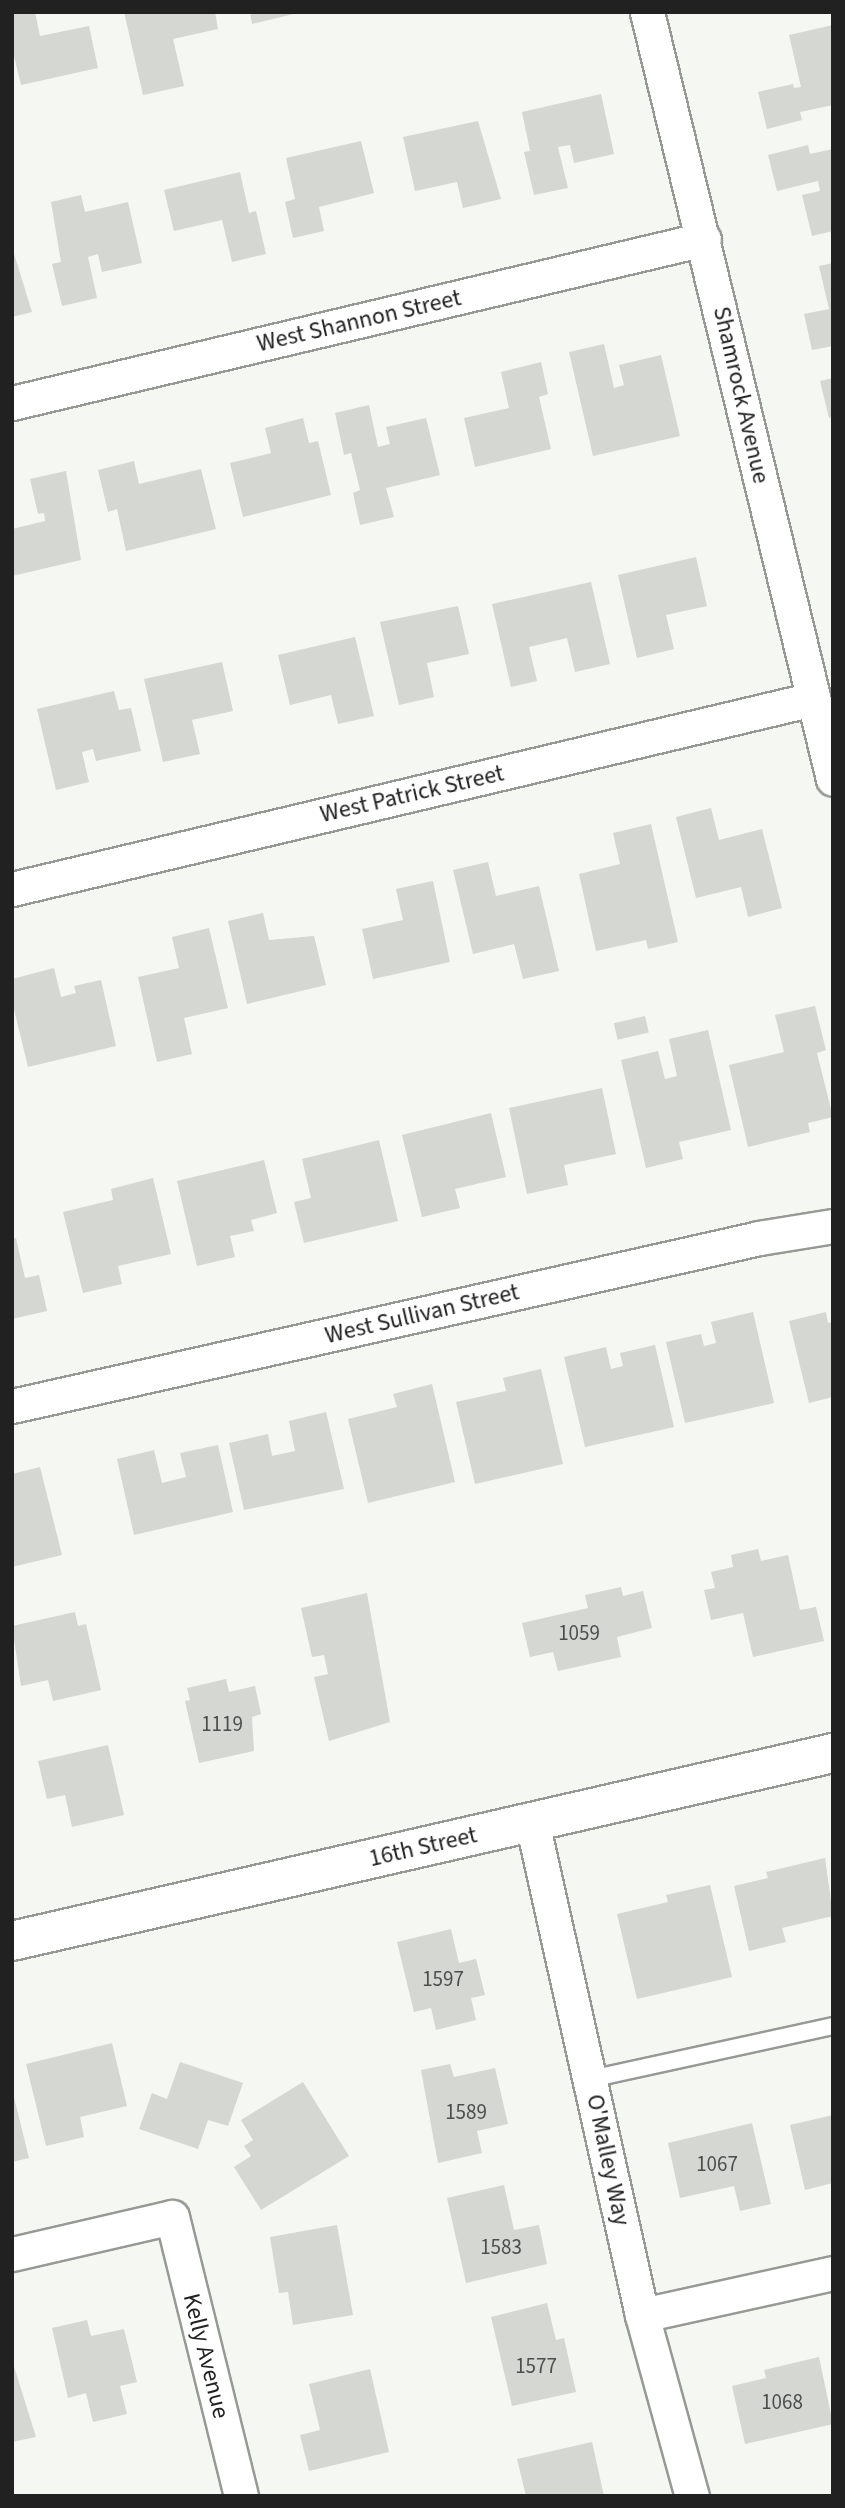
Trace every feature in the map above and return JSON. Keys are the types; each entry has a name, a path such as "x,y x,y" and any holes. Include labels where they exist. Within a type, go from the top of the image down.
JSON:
{"main road":[{"name":"16th Street","path":"12,1941 833,1753"}],"street":[{"name":"Shamrock Avenue","path":"647,12 833,779"},
{"name":"West Shannon Street","path":"12,403 704,239"},
{"name":"West Patrick Street","path":"12,889 813,699"},
{"name":"West Sullivan Street","path":"12,1406 759,1238 833,1226"},
{"name":"O'Malley Way","path":"531,1822 642,2315 692,2496"},
{"name":"Kelly Avenue","path":"12,2255 172,2217 241,2496"},
{"path":"642,2315 833,2273"}],"lane":[{"path":"590,2079 833,2026"}],"building":[{"path":"12,12 35,12 40,36 89,26 98,68 21,85 12,48"},
{"path":"124,12 215,12 218,29 173,39 184,86 143,95"},
{"path":"250,12 298,12 298,13 252,24"},
{"path":"833,25 833,105 800,112 802,120 767,129 758,92 793,84 794,88 801,87 789,35"},
{"path":"601,94 614,154 574,163 570,145 558,147 568,188 534,195 524,152 530,151 522,112"},
{"path":"478,121 501,199 463,208 457,182 415,191 403,137"},
{"path":"361,141 374,193 319,207 324,231 293,238 285,202 295,199 286,158"},
{"path":"808,145 810,154 833,149 833,231 812,236 802,195 820,191 818,181 777,191 768,155"},
{"path":"240,172 249,213 256,211 266,254 232,262 222,220 174,231 164,190"},
{"path":"81,195 85,212 128,202 142,263 102,272 98,254 88,257 97,298 62,306 52,264 61,262 51,202"},
{"path":"12,247 32,312 12,317"},
{"path":"833,263 833,346 812,350 804,314 829,309 819,266"},
{"path":"604,344 614,388 624,385 619,365 661,355 680,436 593,456 569,352"},
{"path":"541,362 548,394 539,397 551,449 475,467 464,418 509,408 501,372"},
{"path":"833,378 833,417 829,418 820,381"},
{"path":"369,405 378,447 390,444 386,427 426,418 440,475 386,488 394,517 360,525 353,493 360,490 351,453 344,455 335,413"},
{"path":"303,418 309,443 318,441 331,495 243,517 230,463 271,453 265,428"},
{"path":"134,461 139,484 201,469 216,529 126,551 117,509 108,512 98,470"},
{"path":"66,471 81,560 12,576 12,529 45,521 44,513 38,514 30,479"},
{"path":"696,557 707,606 666,615 674,649 637,658 618,575"},
{"path":"591,582 610,664 575,672 567,638 529,647 537,681 511,687 492,604"},
{"path":"458,606 469,654 427,663 434,697 399,705 380,622"},
{"path":"355,637 374,716 338,724 331,695 290,705 278,655"},
{"path":"222,662 233,711 192,720 200,754 163,762 144,679"},
{"path":"114,691 119,710 131,708 141,751 96,761 93,749 82,752 89,782 56,790 37,709"},
{"path":"711,808 719,840 762,829 782,908 748,917 741,887 696,898 676,817"},
{"path":"651,824 678,942 648,949 646,940 596,951 579,874 620,864 613,833"},
{"path":"488,862 496,896 539,886 559,971 523,979 514,944 473,954 453,870"},
{"path":"433,881 450,962 373,979 362,929 403,920 396,889"},
{"path":"263,913 269,940 314,936 326,985 247,1004 228,921"},
{"path":"209,928 228,1008 184,1018 192,1054 157,1062 138,977 179,968 172,937"},
{"path":"54,968 61,997 76,993 74,986 101,980 116,1046 28,1067 12,1001 12,979"},
{"path":"815,1006 826,1050 817,1053 833,1117 808,1123 810,1132 748,1147 729,1065 784,1052 775,1015"},
{"path":"645,1016 649,1033 618,1040 614,1023"},
{"path":"708,1030 731,1130 679,1142 683,1159 646,1168 621,1060 658,1051 665,1079 677,1076 669,1039"},
{"path":"602,1088 616,1154 564,1165 568,1185 527,1194 509,1108"},
{"path":"491,1113 506,1177 455,1189 460,1208 422,1217 402,1135"},
{"path":"379,1140 398,1221 304,1243 294,1202 311,1198 302,1159"},
{"path":"264,1160 277,1213 251,1220 254,1231 230,1236 235,1257 197,1266 177,1181"},
{"path":"153,1178 171,1254 118,1266 122,1284 83,1293 63,1212 113,1200 111,1189"},
{"path":"16,1238 25,1278 39,1275 47,1311 12,1319 12,1239"},
{"path":"753,1312 774,1403 685,1423 666,1342 701,1334 704,1346 716,1343 711,1322"},
{"path":"826,1312 828,1323 833,1322 833,1397 809,1403 789,1321"},
{"path":"655,1345 674,1427 585,1447 564,1357 606,1347 611,1369 623,1366 620,1353"},
{"path":"541,1369 563,1464 475,1484 456,1402 506,1391 503,1378"},
{"path":"432,1384 455,1482 368,1503 348,1419 397,1407 393,1394"},
{"path":"326,1412 344,1489 244,1510 229,1443 268,1434 272,1456 295,1451 289,1421"},
{"path":"218,1445 233,1512 134,1535 117,1459 154,1450 162,1483 186,1477 180,1453"},
{"path":"40,1467 62,1555 12,1567 12,1474"},
{"path":"758,1549 761,1561 788,1555 800,1610 816,1607 824,1641 753,1657 743,1613 711,1620 704,1590 715,1588 711,1572 733,1567 731,1555"},
{"path":"621,1587 623,1596 643,1591 652,1628 617,1637 621,1657 558,1671 553,1652 530,1657 522,1623 588,1608 585,1595"},
{"path":"367,1593 390,1722 329,1741 314,1677 328,1674 324,1655 312,1657 301,1608"},
{"path":"75,1612 78,1626 86,1624 101,1690 53,1701 48,1680 21,1686 12,1626"},
{"path":"226,1679 229,1692 255,1686 261,1714 252,1717 254,1751 199,1763 185,1701 190,1700 187,1688"},
{"path":"108,1745 124,1815 72,1827 65,1795 47,1799 38,1761"},
{"path":"825,1858 833,1916 782,1928 786,1942 749,1951 734,1886 768,1878 766,1872"},
{"path":"710,1885 732,1977 637,1999 617,1914 668,1902 666,1895"},
{"path":"451,1929 459,1963 476,1959 485,1995 471,1998 476,2020 436,2030 431,2008 414,2012 397,1942"},
{"path":"112,2043 127,2106 80,2117 84,2137 46,2146 26,2064"},
{"path":"180,2062 243,2083 228,2126 208,2120 198,2149 139,2129 152,2093 167,2099"},
{"path":"450,2064 454,2077 495,2068 508,2124 477,2131 482,2153 438,2163 421,2070"},
{"path":"303,2082 349,2156 261,2210 234,2167 251,2156 244,2146 253,2140 241,2120"},
{"path":"12,2094 29,2158 12,2162"},
{"path":"833,2115 833,2183 805,2190 790,2125"},
{"path":"752,2123 771,2204 740,2211 734,2186 680,2198 668,2143"},
{"path":"504,2185 514,2230 539,2225 547,2264 466,2283 447,2198"},
{"path":"337,2225 353,2315 293,2325 288,2292 279,2293 270,2237"},
{"path":"547,2303 556,2340 564,2338 576,2392 512,2406 491,2317"},
{"path":"87,2320 91,2336 124,2329 137,2382 120,2386 127,2414 93,2422 86,2393 68,2398 52,2328"},
{"path":"819,2357 833,2424 745,2444 732,2386 766,2378 764,2370"},
{"path":"12,2360 36,2437 12,2442"},
{"path":"370,2369 389,2452 309,2471 300,2435 320,2430 309,2384"},
{"path":"592,2442 604,2496 526,2496 517,2459"}]}
